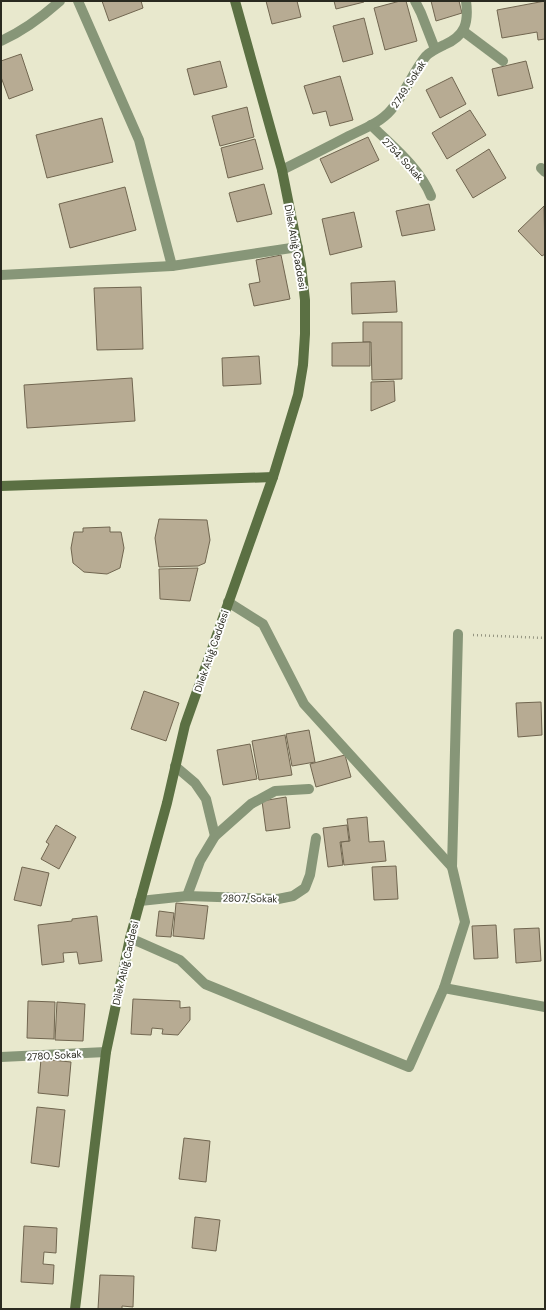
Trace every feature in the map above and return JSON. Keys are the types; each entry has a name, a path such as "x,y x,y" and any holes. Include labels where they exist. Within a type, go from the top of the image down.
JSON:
{"main road":[{"name":"Dilek Atlığ Caddesi","path":"75,1309 106,1052 130,938 167,803 185,725 273,477 298,395 303,365 305,300 298,247 282,170 235,1"},
{"path":"1,486 273,477"}],"street":[{"path":"1,41 39,19 60,1"},
{"path":"78,1 139,140 172,266"},
{"path":"415,1 435,50"},
{"path":"466,1 467,18 463,31 503,61"},
{"name":"2749. Sokak","path":"282,170 383,119 400,99 417,69 427,55 456,39 463,31"},
{"name":"2754. Sokak","path":"370,125 417,172 426,183 431,196"},
{"path":"1,275 172,266 298,247"},
{"path":"228,602 263,624 304,704 452,867"},
{"path":"130,938 180,960 205,984 409,1067 444,988 465,922 452,867 458,634"},
{"path":"175,766 195,783 206,799 215,836"},
{"path":"187,896 200,861 215,836 251,804 275,791 308,789"},
{"name":"2807. Sokak","path":"140,901 187,896 278,900 293,896 305,888 310,875 316,838"},
{"path":"444,988 545,1007"},
{"name":"2780. Sokak","path":"1,1057 106,1052"}],"path":[{"path":"458,634 545,638"}],"building":[{"path":"102,1 141,1 143,8 109,21"},
{"path":"266,1 297,1 301,17 272,24"},
{"path":"334,1 363,1 364,2 336,9"},
{"path":"400,1 406,1 417,41 385,50 374,8"},
{"path":"431,1 459,1 462,13 436,21"},
{"path":"545,1 545,39 538,40 537,32 502,38 497,10"},
{"path":"364,18 373,54 343,62 333,26"},
{"path":"21,54 33,90 9,99 1,77 1,61"},
{"path":"220,61 227,87 194,95 187,69"},
{"path":"526,61 533,88 498,96 492,69"},
{"path":"340,76 353,120 330,126 326,111 313,114 304,86"},
{"path":"452,77 466,104 440,118 426,90"},
{"path":"247,107 254,137 220,146 212,116"},
{"path":"470,110 486,135 447,159 432,133"},
{"path":"102,118 113,162 47,178 36,135"},
{"path":"368,137 379,160 331,183 320,159"},
{"path":"255,139 263,169 228,178 221,148"},
{"path":"489,149 506,178 473,198 456,170"},
{"path":"264,184 272,214 237,222 229,193"},
{"path":"125,187 136,230 70,248 59,204"},
{"path":"429,204 435,230 402,236 396,211"},
{"path":"544,206 545,254 542,256 518,231"},
{"path":"354,212 362,247 330,255 322,219"},
{"path":"281,255 290,299 254,306 249,284 260,282 256,260"},
{"path":"395,281 397,312 352,314 351,283"},
{"path":"141,287 143,349 97,350 94,288"},
{"path":"363,322 402,322 402,379 372,380 371,342 363,342"},
{"path":"370,342 370,366 332,366 332,343"},
{"path":"259,356 261,384 223,386 222,358"},
{"path":"132,378 135,421 27,428 24,385"},
{"path":"394,381 395,401 371,411 371,382"},
{"path":"159,519 207,520 210,540 205,563 198,566 159,567 155,538"},
{"path":"110,527 110,532 121,532 124,548 120,568 107,574 84,572 73,563 71,548 74,532 83,532 83,528"},
{"path":"198,568 190,601 160,599 159,569"},
{"path":"144,691 179,703 166,741 131,729"},
{"path":"541,702 542,735 518,737 516,703"},
{"path":"309,730 315,762 292,766 286,734"},
{"path":"285,735 292,775 259,780 252,741"},
{"path":"250,744 257,779 223,785 217,750"},
{"path":"345,755 351,777 316,787 310,764"},
{"path":"286,797 290,828 266,831 262,801"},
{"path":"367,817 369,842 384,841 386,861 344,865 341,842 350,841 347,819"},
{"path":"56,825 76,837 59,869 41,859 49,844 46,842"},
{"path":"347,825 349,841 340,842 343,865 328,867 323,828"},
{"path":"396,866 398,899 374,900 372,867"},
{"path":"22,867 49,873 41,906 14,900"},
{"path":"176,903 208,906 204,939 173,936"},
{"path":"159,911 174,913 171,937 156,936"},
{"path":"97,916 102,961 79,964 77,952 63,953 64,962 42,965 38,925"},
{"path":"496,925 498,958 474,959 472,926"},
{"path":"539,928 541,961 516,963 514,929"},
{"path":"133,999 180,1001 180,1008 190,1007 190,1020 178,1035 162,1034 163,1029 152,1028 151,1035 131,1034"},
{"path":"28,1001 55,1002 54,1039 27,1038"},
{"path":"57,1002 85,1004 83,1041 55,1040"},
{"path":"41,1059 71,1062 68,1096 38,1093"},
{"path":"37,1107 65,1110 59,1167 31,1163"},
{"path":"184,1138 210,1141 206,1182 179,1179"},
{"path":"195,1217 220,1220 216,1251 192,1248"},
{"path":"24,1226 57,1228 56,1253 44,1252 43,1264 54,1265 53,1284 21,1282"},
{"path":"100,1275 134,1276 133,1307 122,1306 122,1309 98,1309"}]}
